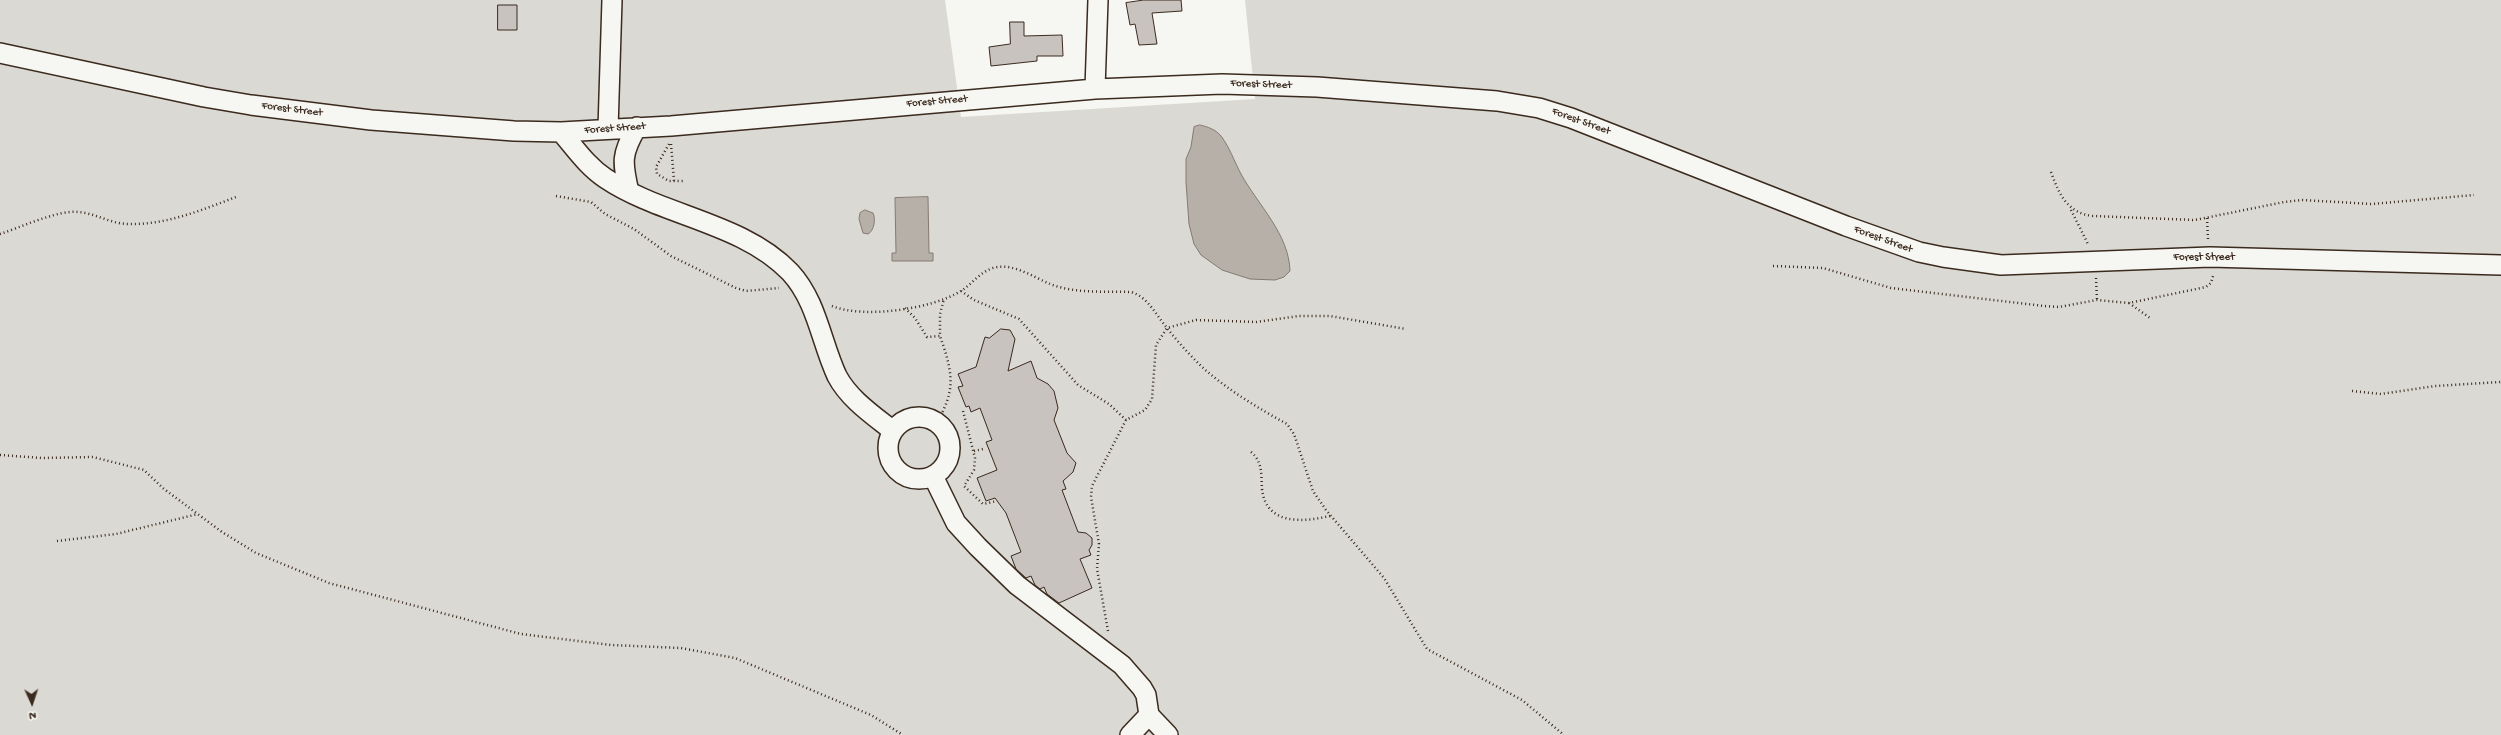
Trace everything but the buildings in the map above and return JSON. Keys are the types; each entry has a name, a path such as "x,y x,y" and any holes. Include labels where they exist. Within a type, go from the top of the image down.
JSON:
{"street":[{"path":"608,129 612,0"},
{"path":"1095,89 1098,0"},
{"name":"Forest Street","path":"0,53 204,97 287,110 414,124 562,132 671,126 1095,89 1252,84 1316,87 1521,104 1539,108 1593,126 1846,226 1919,252 2001,265 2210,257 2501,265"},
{"path":"629,192 625,175 624,154 626,145 637,127"},
{"path":"562,132 587,164 605,178 629,192 760,248 790,272 808,298 843,386 857,401 893,431"},
{"path":"913,417 924,417 938,423 948,435 951,445 950,456 946,465 933,476 919,480 909,478 900,473 893,466 887,446 893,431 904,420 913,417"},
{"path":"933,476 956,523 1017,585 1114,659 1142,688 1146,695 1148,715 1168,735"},
{"path":"1130,735 1148,715"}],"path":[{"path":"671,126 671,142 658,163 656,171 659,177 674,181 683,181"},
{"path":"672,148 674,181"},
{"path":"2051,172 2065,202 2070,208 2085,215 2195,220 2261,206 2302,200 2372,204 2474,195"},
{"path":"556,196 591,202 605,214 634,229 671,256 736,288 746,290 782,288"},
{"path":"0,234 69,212 86,212 116,222 130,224 177,218 236,197"},
{"path":"1773,266 1802,265 1822,268 1891,288 2044,306 2059,307 2097,300 2129,303 2206,287 2211,283 2213,277 2207,218"},
{"path":"808,298 849,311 888,312 944,299 961,291 984,272 1001,266 1010,268 1064,289 1131,292 1138,294 1149,304 1167,328 1202,367 1217,379 1287,424 1294,434 1313,491 1330,516 1384,578 1426,649 1522,700 1564,735"},
{"path":"961,291 974,300 1019,319 1038,337 1058,365 1078,385 1109,404 1126,420"},
{"path":"938,423 949,395 950,386 950,375 940,336 940,314 944,299"},
{"path":"2129,303 2150,318"},
{"path":"905,308 916,318 927,337 940,336"},
{"path":"1114,659 1097,569 1099,544 1092,492 1096,474 1126,420 1145,410 1152,399 1156,345 1167,328 1196,320 1256,322 1299,316 1330,316 1406,329"},
{"path":"2352,391 2381,394 2435,386 2501,382"},
{"path":"964,411 974,451 974,470 964,486 983,504 997,501"},
{"path":"974,451 983,449"},
{"path":"1251,452 1260,464 1266,503 1274,513 1285,519 1303,521 1330,516"},
{"path":"0,455 42,458 93,457 144,470 164,489 222,532 256,553 329,583 521,634 611,645 681,648 735,658 871,715 903,735"},
{"path":"58,541 116,534 198,514"}],"shaded area":[{"path":"0,0 945,0 961,117 1255,99 1245,0 2501,0 2501,735 0,735"},
{"path":"1200,125 1214,130 1221,136 1248,186 1279,232 1288,257 1290,271 1284,277 1275,280 1250,279 1222,270 1201,255 1194,244 1189,224 1186,159 1191,147 1194,127"},
{"path":"928,197 929,253 933,253 933,261 892,261 892,253 896,253 895,198"},
{"path":"865,210 873,213 874,218 873,228 868,234 863,233 859,219 860,213"}]}
